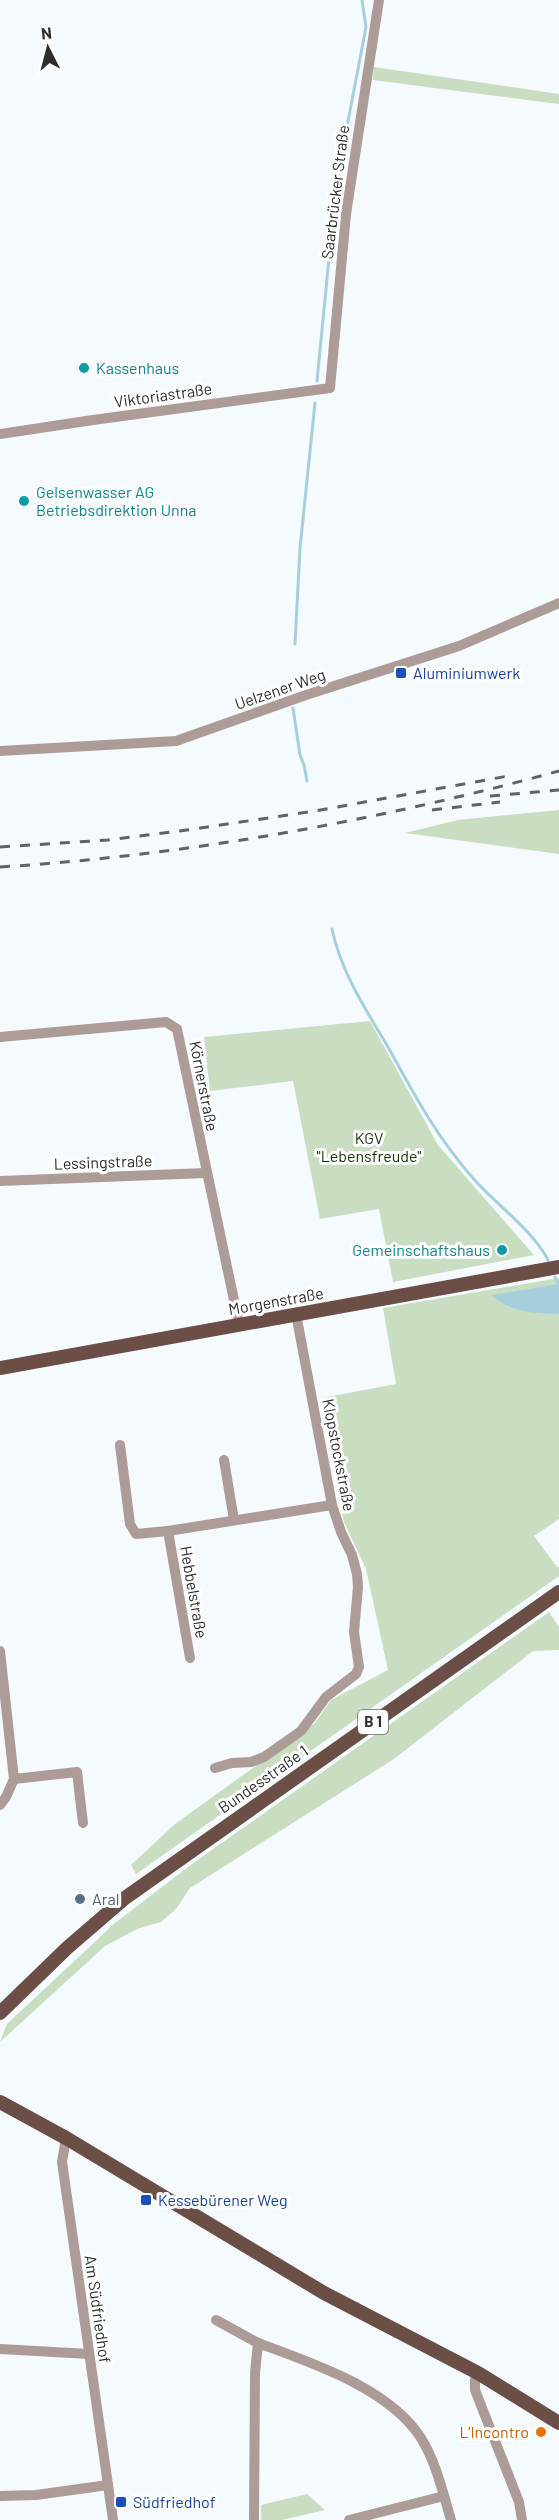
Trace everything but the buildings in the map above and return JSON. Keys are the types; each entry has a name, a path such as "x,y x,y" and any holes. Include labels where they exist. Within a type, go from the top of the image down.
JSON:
{"main road":[{"name":"Morgenstraße","path":"0,1368 559,1267"},
{"name":"Bundesstraße 1","path":"0,2013 67,1948 125,1898 559,1592"},
{"path":"0,2102 66,2138 324,2293 478,2373 559,2422"}],"street":[{"name":"Saarbrücker Straße","path":"330,388 346,214 379,0"},
{"name":"Viktoriastraße","path":"0,434 330,388"},
{"name":"Uelzener Weg","path":"0,751 176,741 306,695 459,646 559,603"},
{"name":"Körnerstraße","path":"0,1037 166,1022 177,1029 239,1324"},
{"name":"Lessingstraße","path":"0,1181 206,1173"},
{"name":"Klopstockstraße","path":"215,1768 264,1758 301,1731 326,1697 356,1674 359,1667 354,1632 357,1574 332,1505 297,1314"},
{"path":"120,1445 132,1530 136,1534 168,1532 332,1505"},
{"path":"224,1460 234,1520"},
{"name":"Hebbelstraße","path":"168,1532 190,1658"},
{"path":"0,1651 3,1699 14,1779 0,1806"},
{"path":"14,1779 77,1772 83,1823"},
{"name":"Am Südfriedhof","path":"66,2138 62,2162 114,2520"},
{"path":"216,2320 258,2343 306,2360 364,2388 389,2405 410,2423 422,2439 451,2520"},
{"path":"254,2520 255,2373 258,2343"},
{"path":"0,2349 89,2354"},
{"path":"478,2373 475,2380 476,2390 519,2502 522,2520"},
{"path":"0,2496 36,2495 108,2485"},
{"path":"349,2520 444,2496"}],"green space":[{"path":"374,67 559,94 559,104 373,80"},
{"path":"559,810 559,854 405,833 458,820"},
{"name":"KGV \"Lebensfreude\"","path":"370,1021 438,1145 534,1255 393,1282 379,1209 320,1219 293,1081 210,1091 204,1037"},
{"path":"559,1278 559,1519 534,1536 559,1567 559,1576 136,1874 131,1865 175,1824 314,1724 331,1700 388,1670 366,1569 344,1522 322,1398 396,1384 383,1308"},
{"path":"549,1612 559,1627 559,1650 533,1651 394,1759 190,1888 176,1909 161,1922 137,1929 105,1946 0,2042 7,2024 115,1923 192,1864"},
{"path":"307,2494 325,2510 282,2520 261,2520 261,2505"}],"water":[{"path":"559,1284 559,1314 515,1309 491,1295"}],"waterway":[{"path":"338,174 366,27 362,0"},
{"path":"317,381 336,187"},
{"path":"295,644 300,548 315,403"},
{"path":"293,708 300,755 307,781"},
{"path":"332,929 341,960 355,990 436,1130 459,1162 481,1187 524,1228 548,1260"},
{"path":"555,1277 559,1285"}],"railway":[{"path":"0,867 141,854 282,833 421,805 559,771"},
{"path":"0,847 108,840 187,830 315,811 508,776"},
{"path":"490,796 559,790"},
{"path":"432,810 500,802"}],"place":[{"name":"Kassenhaus","path":"84,368"},
{"name":"Gelsenwasser AG Betriebsdirektion Unna","path":"24,501"},
{"name":"Aluminiumwerk","path":"401,673"},
{"name":"Gemeinschaftshaus","path":"502,1250"},
{"name":"Aral","path":"80,1899"},
{"name":"Kessebürener Weg","path":"146,2200"},
{"name":"L’Incontro","path":"541,2432"},
{"name":"Südfriedhof","path":"121,2502"}]}
